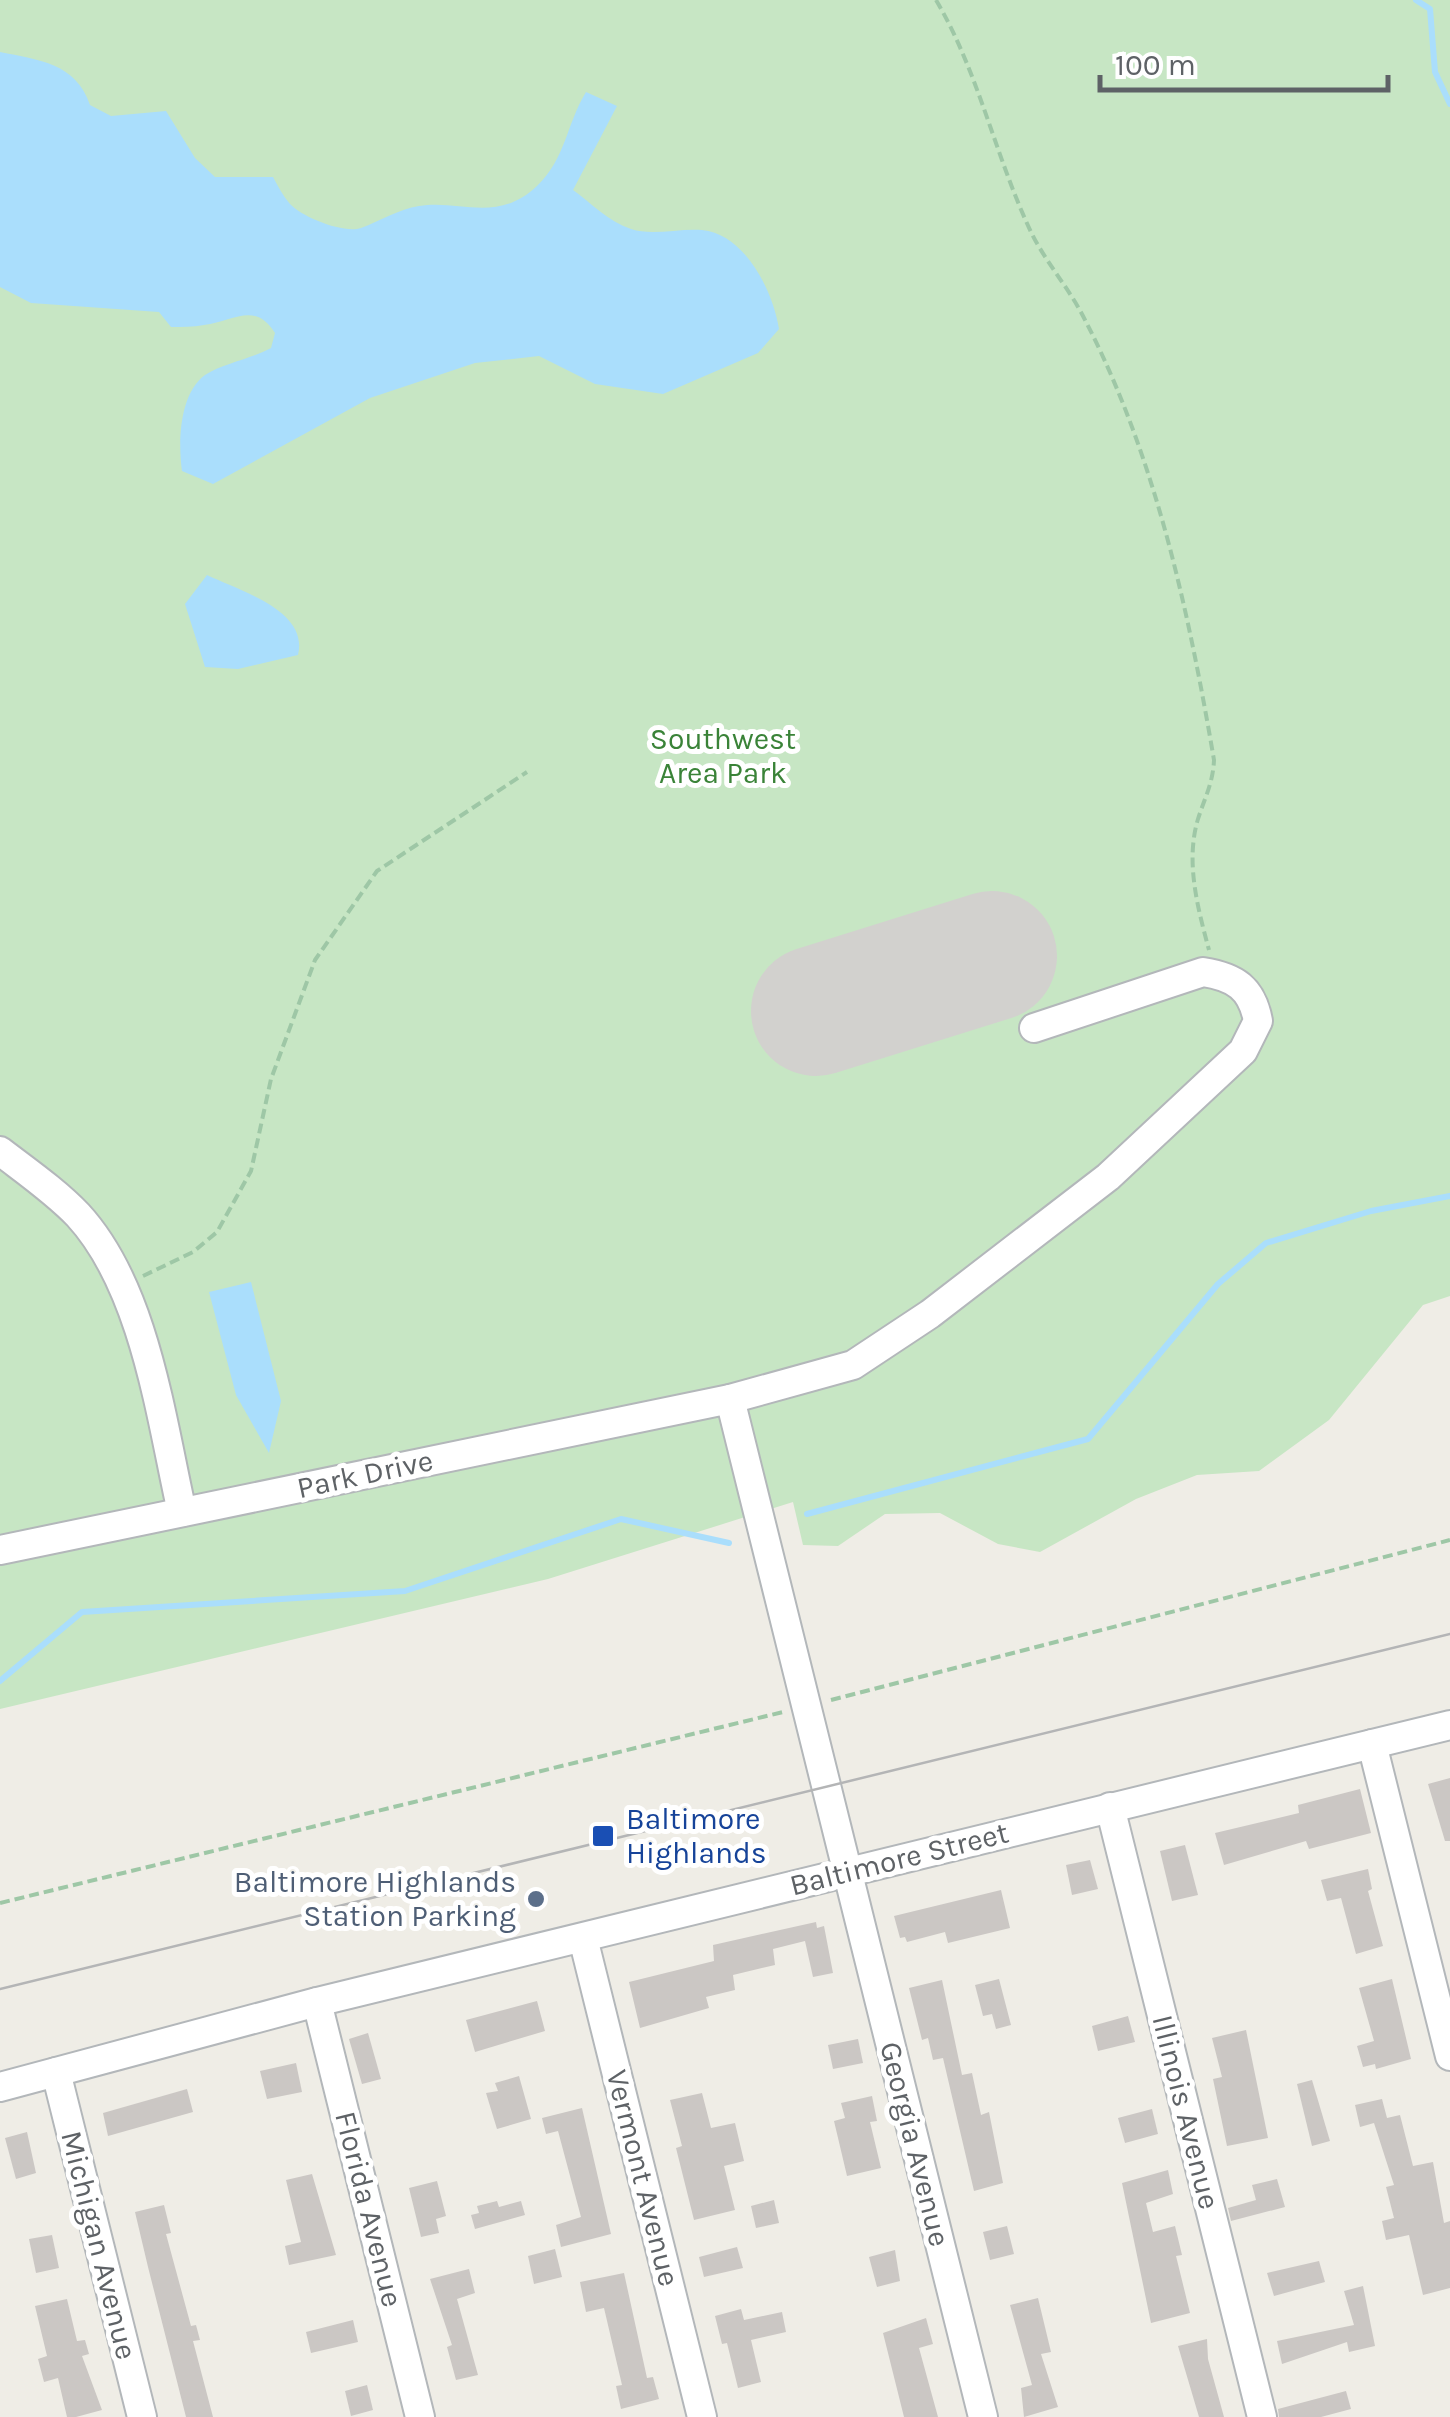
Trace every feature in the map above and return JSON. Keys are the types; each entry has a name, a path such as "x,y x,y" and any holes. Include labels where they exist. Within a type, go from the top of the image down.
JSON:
{"street":[{"path":"1034,1028 1176,979 1215,974"},
{"name":"Park Drive","path":"0,1550 730,1399 853,1366 897,1338 1108,1177 1243,1051 1258,1021 1255,1005 1248,990 1215,974"},
{"path":"0,1151 78,1216 104,1251 144,1346 182,1512"},
{"path":"730,1399 847,1872"},
{"name":"Baltimore Street","path":"0,2086 317,2002 1450,1725"},
{"path":"1372,1744 1450,2056"},
{"name":"Illinois Avenue","path":"1110,1807 1262,2417"},
{"name":"Georgia Avenue","path":"847,1872 982,2417"},
{"name":"Vermont Avenue","path":"583,1938 702,2417"},
{"name":"Florida Avenue","path":"317,2002 420,2417"},
{"name":"Michigan Avenue","path":"56,2072 142,2417"}],"path":[{"path":"936,0 972,74 1032,234 1084,317 1121,403 1178,568 1214,760 1213,788 1198,820 1194,874 1215,974"},
{"path":"121,1287 193,1252 217,1232 251,1171 271,1079 315,960 377,871 527,772"},
{"path":"0,1903 807,1706 1450,1540"}],"green space":[{"name":"Southwest Area Park","path":"0,0 1450,0 1450,1296 1423,1305 1329,1420 1259,1471 1197,1475 1136,1499 1040,1552 998,1544 940,1513 885,1514 838,1546 803,1545 793,1502 548,1579 0,1709"}],"water":[{"path":"0,52 42,61 66,72 84,91 90,105 111,116 166,111 195,158 215,177 273,177 296,209 344,229 361,228 419,206 493,207 522,197 537,186 554,164 586,92 617,106 573,190 631,229 702,230 731,242 744,253 763,282 779,329 758,353 663,394 595,384 539,356 475,363 370,398 213,484 182,471 180,447 185,406 196,383 205,375 271,348 275,333 252,315 200,326 171,327 159,312 31,303 0,287"},
{"path":"207,575 253,595 283,614 299,639 298,655 238,669 205,667 185,604"},
{"path":"251,1282 281,1401 269,1453 236,1395 209,1292"}],"building":[{"path":"1450,1778 1450,1841 1445,1841 1428,1784"},
{"path":"1360,1789 1371,1833 1309,1849 1306,1841 1224,1865 1215,1833 1299,1813 1298,1805"},
{"path":"1185,1845 1198,1895 1172,1901 1160,1851"},
{"path":"1090,1860 1098,1889 1072,1895 1066,1865"},
{"path":"1368,1869 1372,1889 1368,1891 1383,1946 1356,1954 1341,1898 1327,1901 1321,1880"},
{"path":"1001,1890 1010,1928 948,1943 945,1932 907,1942 905,1937 900,1938 894,1916"},
{"path":"816,1922 817,1928 824,1926 833,1973 813,1977 805,1941 773,1949 775,1965 733,1975 735,1990 706,1997 709,2008 640,2028 629,1982 714,1961 713,1945"},
{"path":"999,1979 1011,2025 996,2029 992,2014 983,2016 975,1985"},
{"path":"1392,1979 1411,2059 1376,2069 1375,2064 1363,2067 1357,2046 1374,2041 1359,1988"},
{"path":"942,1980 962,2075 972,2073 981,2115 989,2112 1003,2183 974,2191 943,2058 933,2060 928,2038 922,2040 909,1988"},
{"path":"537,2001 545,2031 475,2052 466,2020"},
{"path":"1128,2016 1135,2042 1098,2051 1092,2026"},
{"path":"1246,2030 1268,2138 1227,2146 1213,2079 1222,2077 1212,2038"},
{"path":"368,2033 381,2079 362,2084 349,2039"},
{"path":"858,2039 863,2063 833,2069 828,2045"},
{"path":"296,2063 302,2092 267,2099 260,2071"},
{"path":"519,2076 531,2119 497,2129 486,2093 498,2091 495,2083"},
{"path":"1312,2080 1330,2141 1312,2146 1297,2084"},
{"path":"187,2089 193,2112 108,2136 103,2113"},
{"path":"702,2093 711,2128 735,2123 744,2161 724,2166 735,2210 694,2220 676,2148 682,2146 670,2100"},
{"path":"872,2096 877,2121 870,2122 881,2168 847,2176 834,2121 845,2118 841,2103"},
{"path":"1382,2099 1387,2118 1400,2115 1413,2166 1433,2162 1444,2223 1450,2221 1450,2288 1423,2295 1409,2235 1386,2240 1382,2221 1394,2218 1386,2187 1394,2185 1374,2123 1360,2127 1355,2105"},
{"path":"582,2108 611,2234 561,2247 556,2225 581,2217 558,2131 546,2134 542,2118"},
{"path":"1152,2109 1158,2134 1125,2143 1118,2118"},
{"path":"27,2132 36,2173 16,2179 5,2138"},
{"path":"1168,2170 1173,2194 1146,2203 1153,2232 1175,2226 1182,2255 1176,2256 1190,2313 1151,2323 1122,2183"},
{"path":"312,2174 336,2255 289,2265 285,2246 301,2242 286,2180"},
{"path":"1277,2179 1285,2207 1231,2221 1228,2208 1256,2200 1252,2185"},
{"path":"437,2181 446,2216 436,2219 439,2233 421,2237 409,2188"},
{"path":"774,2200 779,2223 756,2228 751,2206"},
{"path":"497,2201 499,2207 521,2201 525,2215 475,2229 471,2215 479,2213 477,2206"},
{"path":"164,2205 171,2233 166,2234 191,2326 196,2325 200,2340 193,2341 213,2417 186,2417 135,2212"},
{"path":"1007,2226 1014,2254 990,2260 983,2232"},
{"path":"52,2235 59,2268 36,2273 29,2239"},
{"path":"737,2247 743,2268 704,2277 699,2257"},
{"path":"555,2249 562,2277 534,2284 528,2256"},
{"path":"895,2250 900,2281 877,2287 869,2257"},
{"path":"1319,2261 1325,2282 1274,2296 1267,2273"},
{"path":"469,2269 475,2293 457,2299 478,2375 456,2380 447,2347 452,2345 430,2279"},
{"path":"624,2273 647,2378 653,2377 659,2399 621,2409 616,2386 622,2385 604,2308 586,2312 580,2282"},
{"path":"1363,2286 1375,2346 1349,2352 1347,2342 1282,2364 1277,2341 1354,2325 1344,2291"},
{"path":"1038,2298 1051,2352 1041,2354 1058,2407 1024,2417 1021,2388 1032,2385 1010,2305"},
{"path":"67,2299 77,2341 85,2340 89,2354 82,2356 102,2410 76,2417 67,2417 58,2378 44,2382 38,2359 47,2356 35,2306"},
{"path":"741,2309 744,2320 782,2312 786,2332 751,2340 761,2382 738,2388 727,2343 722,2344 715,2316"},
{"path":"926,2318 933,2344 919,2348 938,2417 904,2417 883,2333"},
{"path":"353,2320 358,2342 311,2353 306,2332"},
{"path":"1207,2339 1208,2359 1224,2417 1199,2417 1178,2346"},
{"path":"367,2385 373,2410 351,2416 345,2391"},
{"path":"1346,2391 1351,2409 1321,2417 1279,2417 1278,2409"}],"waterway":[{"path":"1416,0 1430,9 1435,72 1450,104"},
{"path":"807,1514 1088,1439 1218,1284 1266,1243 1371,1211 1450,1196"},
{"path":"0,1681 82,1612 405,1591 621,1519 729,1543"}],"runway":[{"path":"816,1011 992,956"}],"tram line":[{"path":"0,1989 1450,1634"}],"place":[{"name":"Baltimore Highlands","path":"603,1836"},
{"name":"Baltimore Highlands Station Parking","path":"536,1899"}]}
